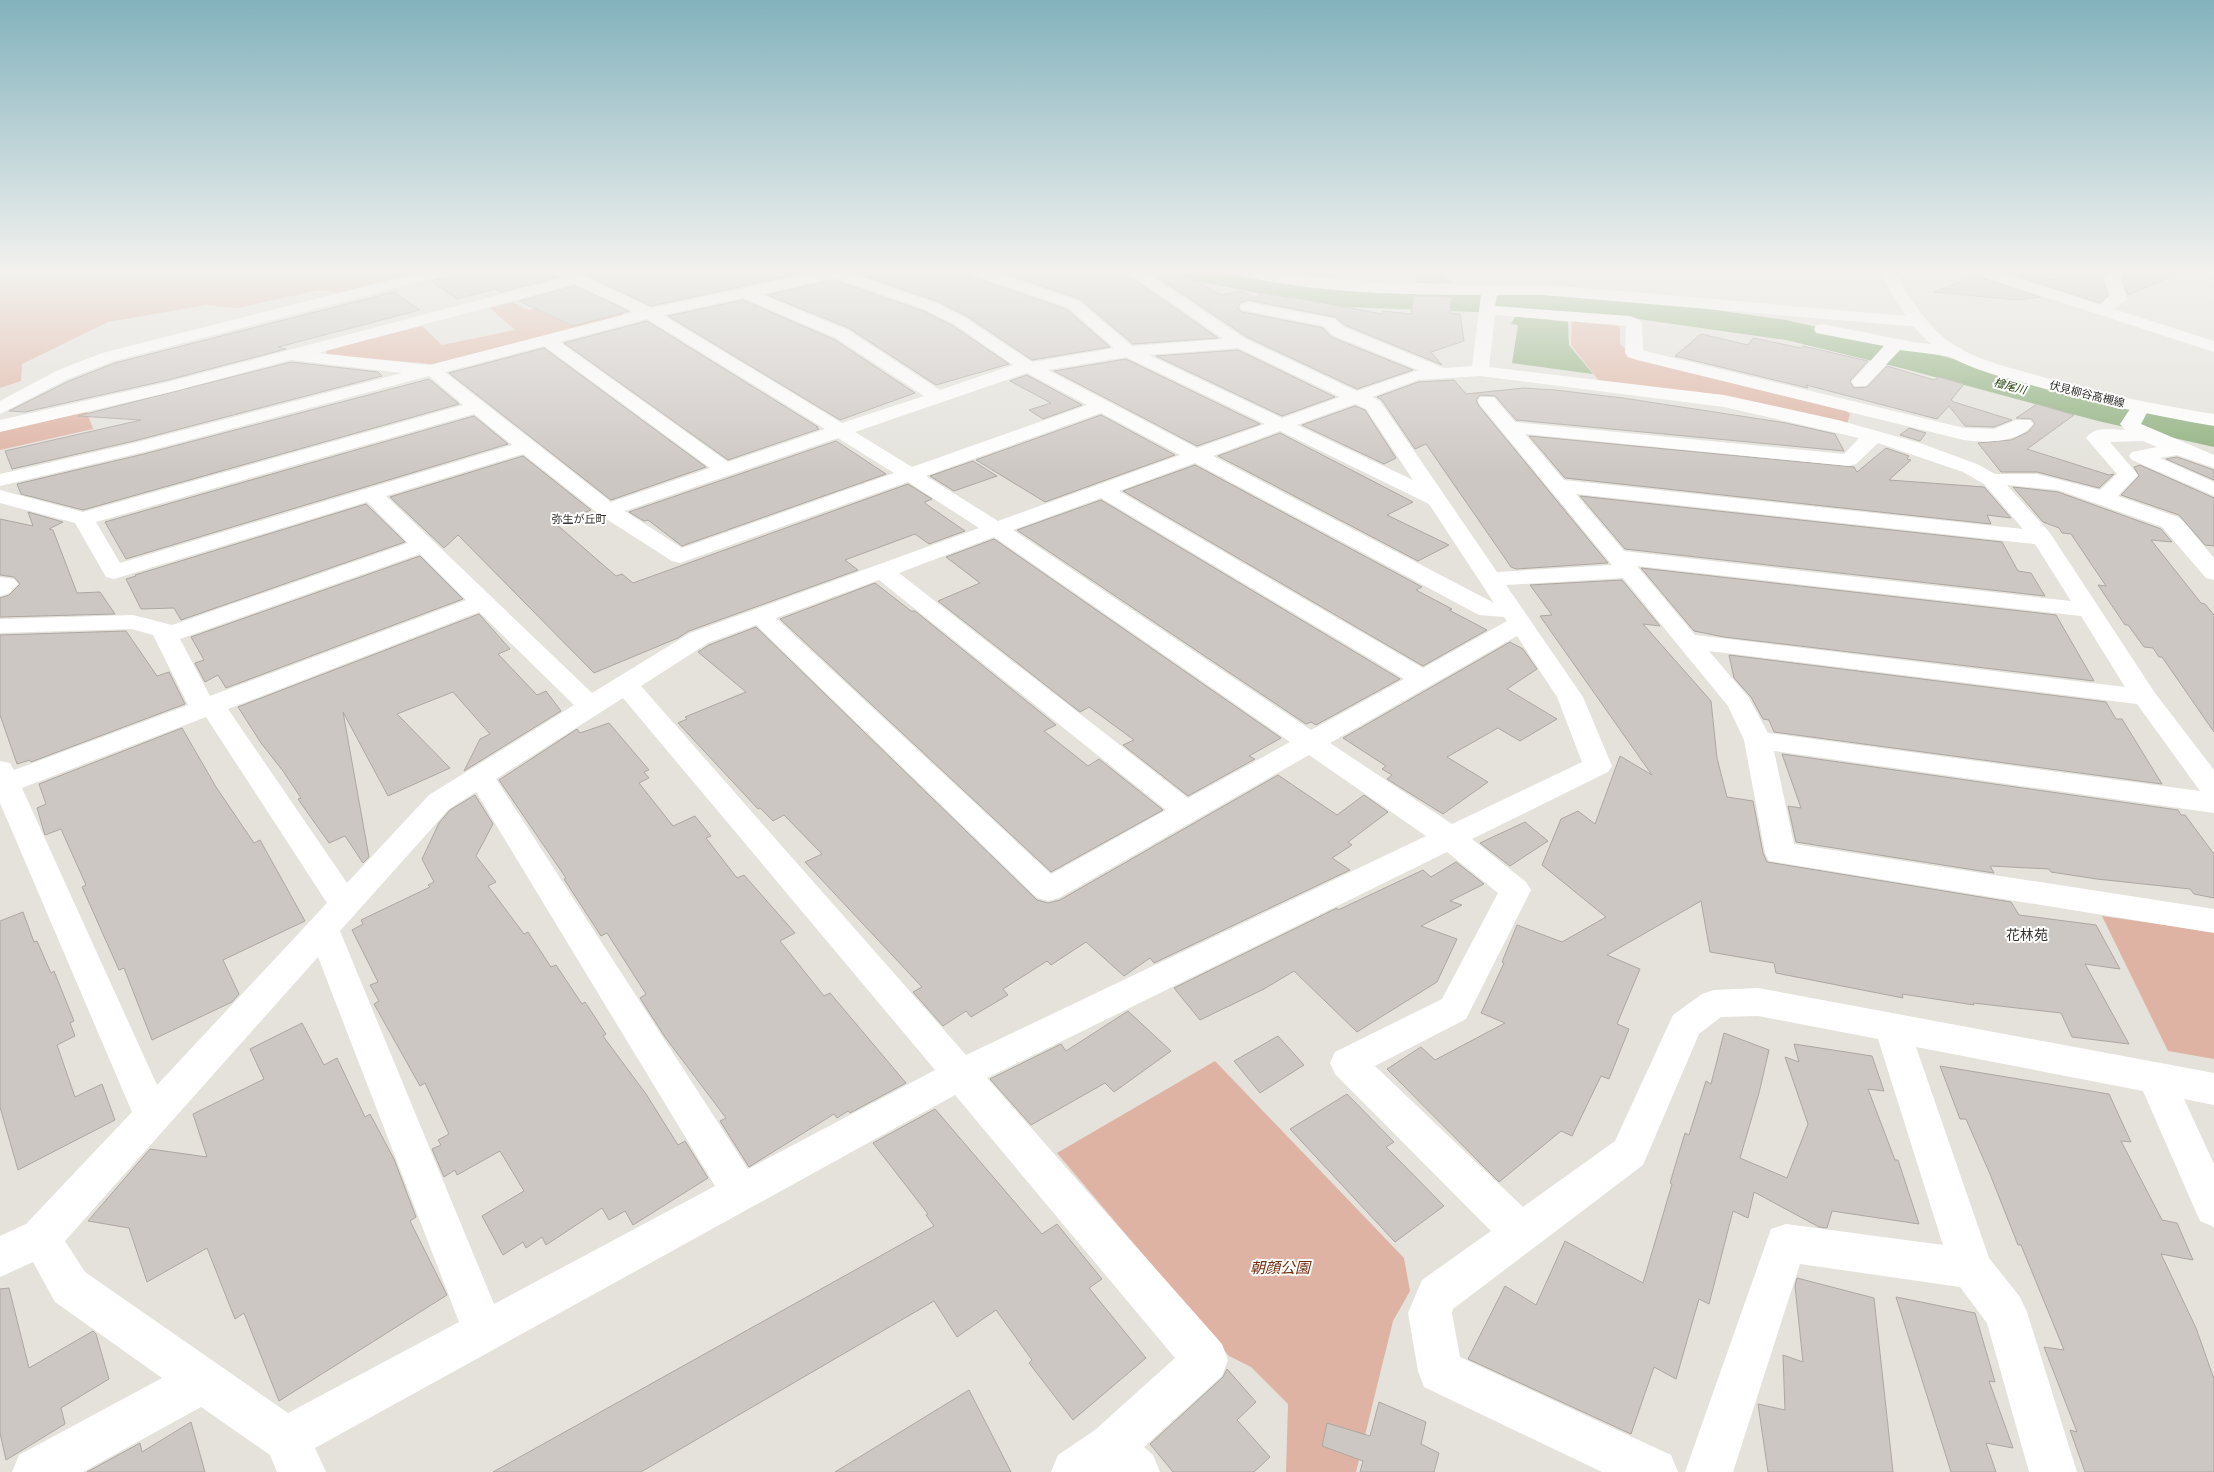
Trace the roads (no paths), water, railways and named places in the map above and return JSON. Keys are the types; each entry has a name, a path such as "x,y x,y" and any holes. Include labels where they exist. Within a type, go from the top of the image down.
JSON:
{"street":[{"path":"0,408 62,375 108,358 187,338"},
{"path":"0,426 171,387 356,338"},
{"path":"0,480 137,448 556,338"},
{"path":"689,338 996,529 1450,837 1515,890 1454,1009 1348,1063 1521,1233"},
{"path":"848,338 938,397"},
{"path":"986,338 1031,367 1488,610 1518,617"},
{"path":"1112,338 1128,351 1279,425 1436,498"},
{"path":"41,1238 70,1287 203,1381 294,1456 484,1332 959,1075 1598,766 1570,696 1373,405 1358,396 1240,343 1232,338"},
{"path":"1355,338 1443,373"},
{"path":"1480,371 1484,338"},
{"path":"1634,338 1634,352 1643,356 1964,434 1980,437 2000,435 2023,424"},
{"path":"1849,338 1890,350 1955,352"},
{"name":"伏見柳谷高槻線","path":"1934,338 1955,352 2004,372 2138,419 2214,420"},
{"path":"2185,338 2214,347"},
{"path":"547,340 726,470"},
{"path":"608,510 1031,367 1128,351 1240,343"},
{"path":"1860,382 1890,350"},
{"path":"291,355 433,371 526,447 608,510 680,556 1103,406"},
{"path":"0,1257 41,1238 439,802 625,684 699,638 1416,375 1480,371 1724,401 1792,415 1875,437 1947,459 1991,480 2042,538 2145,697 2214,790"},
{"path":"1486,401 1740,704 1758,740 1780,853 2214,921"},
{"path":"0,496 83,519 477,407"},
{"path":"2102,499 2128,475 2096,438 2138,419 2178,446 2214,462"},
{"path":"1508,427 1849,460 1867,441 1875,437"},
{"path":"2214,444 2187,439 2178,446 2140,456 2214,490"},
{"path":"83,519 114,572 526,447"},
{"path":"1991,480 2035,479 2170,522 2214,573"},
{"path":"1558,486 2042,538"},
{"path":"1103,490 1423,679"},
{"path":"370,494 590,706"},
{"path":"166,636 423,545"},
{"path":"1492,579 1623,564 2089,610"},
{"path":"882,571 1186,812"},
{"path":"0,584 6,584 0,589"},
{"path":"152,1116 2,780 208,707 482,602"},
{"path":"760,616 1048,890 1423,679 1518,617"},
{"path":"0,626 133,622 163,630 334,917 484,1332"},
{"path":"1687,641 2145,697"},
{"path":"625,684 959,1075 1206,1360 1107,1463"},
{"path":"1758,740 2214,802"},
{"path":"480,776 741,1193"},
{"path":"1654,1472 1440,1371 1430,1313 1436,1295 1629,1153 1685,1025 1714,1004 1758,1002 2214,1089"},
{"path":"1892,1028 1972,1269 2005,1312 2053,1472"},
{"path":"2156,1078 2214,1208"},
{"path":"1709,1472 1786,1243 1972,1269"},
{"path":"36,1472 203,1381"}],"waterway":[{"name":"檜尾川","path":"1819,338 1914,360 2112,413 2214,435"}],"district":[{"name":"弥生が丘町","path":"579,519"},
{"name":"花林苑","path":"2027,935"}],"park label":[{"name":"朝顔公園","path":"1280,1268"}]}
